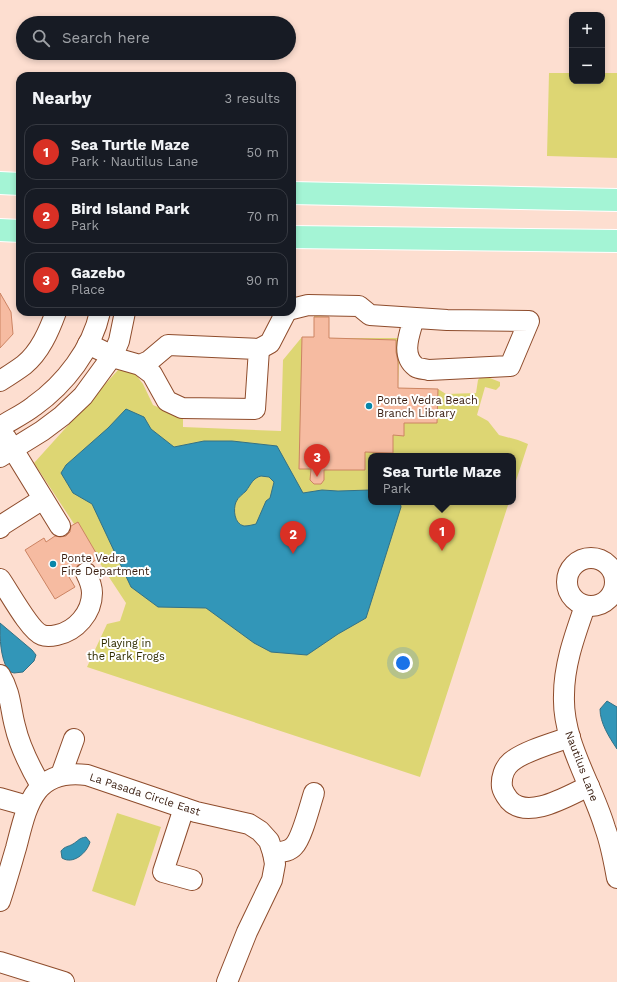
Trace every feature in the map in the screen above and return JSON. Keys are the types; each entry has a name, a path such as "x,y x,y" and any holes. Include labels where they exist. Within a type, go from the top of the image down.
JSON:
{"main road":[{"path":"0,183 16,184"},
{"path":"296,193 617,200"},
{"path":"0,230 16,231"},
{"path":"296,237 617,241"}],"street":[{"path":"296,308 308,305 359,306 370,315 447,320 529,320 510,366 429,370 417,367 408,356 407,344 414,318"},
{"path":"0,381 23,365 34,355 44,340 54,316"},
{"path":"60,526 44,499 7,453 0,427 34,406 57,387 75,365 88,344 98,316"},
{"path":"7,453 42,431 62,416 83,396 113,355 119,340 124,316"},
{"path":"140,365 168,346 259,349 270,343 284,316"},
{"path":"88,344 119,359 140,365 152,374 167,401 182,408 255,409 259,349"},
{"path":"0,528 2,525 44,499"},
{"path":"0,578 33,629 42,635 50,636 64,634 76,627 85,616 90,606 92,594 92,586 86,573"},
{"name":"Nautilus Lane","path":"585,606 573,641 565,675 564,715 570,737 605,828 617,878"},
{"path":"0,675 6,684 10,696 15,726 22,751 41,786 28,806 0,901"},
{"path":"570,737 516,758 506,768 502,776 503,792 512,803 528,809 552,803 589,786"},
{"path":"61,775 74,739"},
{"name":"La Pasada Circle East","path":"41,786 48,780 61,775 87,775 184,808 249,824 260,831 271,847"},
{"path":"227,982 247,932 272,880 274,864 271,847 287,851 294,847 299,840 314,793"},
{"path":"0,798 28,806"},
{"path":"184,808 163,872 192,880"},
{"path":"0,962 64,982"}],"green space":[{"path":"549,73 569,73 569,84 605,84 605,73 617,73 617,158 547,156"},
{"name":"Playing in the Park Frogs","path":"314,316 329,317 329,338 400,338 398,388 438,389 446,394 476,393 478,380 482,375 500,382 500,386 496,390 485,387 477,415 488,421 499,435 528,444 516,481 516,453 368,453 368,505 508,505 420,777 87,667 107,624 120,621 126,603 34,463 118,370 133,371 143,384 153,405 183,418 183,427 281,431 283,360 302,337 314,337"},
{"path":"117,813 161,827 135,906 92,891"}],"water":[{"path":"126,409 144,417 151,429 174,447 204,441 232,441 277,446 303,493 322,490 368,490 368,505 401,505 401,507 366,618 338,634 307,655 271,652 254,643 206,608 158,607 131,587 92,504 73,493 61,473 66,465 108,428","holes":["261,476 269,477 274,482 270,498 266,501 256,524 246,526 241,525 235,516 235,505 239,497 246,491 256,478"]},
{"path":"0,623 36,655 34,661 23,672 14,673 8,671 5,665 0,641"},
{"path":"607,701 617,707 617,749 606,730 600,714 600,709"},
{"path":"86,837 90,842 83,854 71,860 62,858 62,849"}],"building":[{"path":"0,293 11,312 13,334 0,348"},
{"name":"Ponte Vedra Beach Branch Library","path":"314,317 329,317 329,338 396,340 398,388 438,389 437,423 404,423 404,436 393,435 393,453 365,452 365,470 324,470 324,480 321,484 314,484 310,480 311,469 299,469 302,337 314,337"},
{"path":"78,522 99,558 91,563 81,563 77,566 75,573 69,577 75,587 55,599 25,550 44,538 46,542 55,536 66,536 70,532 71,526"}],"place":[{"name":"Ponte Vedra Beach Branch Library","path":"369,406"},
{"name":"Gazebo","path":"317,477"},
{"name":"Sea Turtle Maze","path":"442,551"},
{"name":"Bird Island Park","path":"293,554"},
{"name":"Ponte Vedra Fire Department","path":"53,564"}]}
